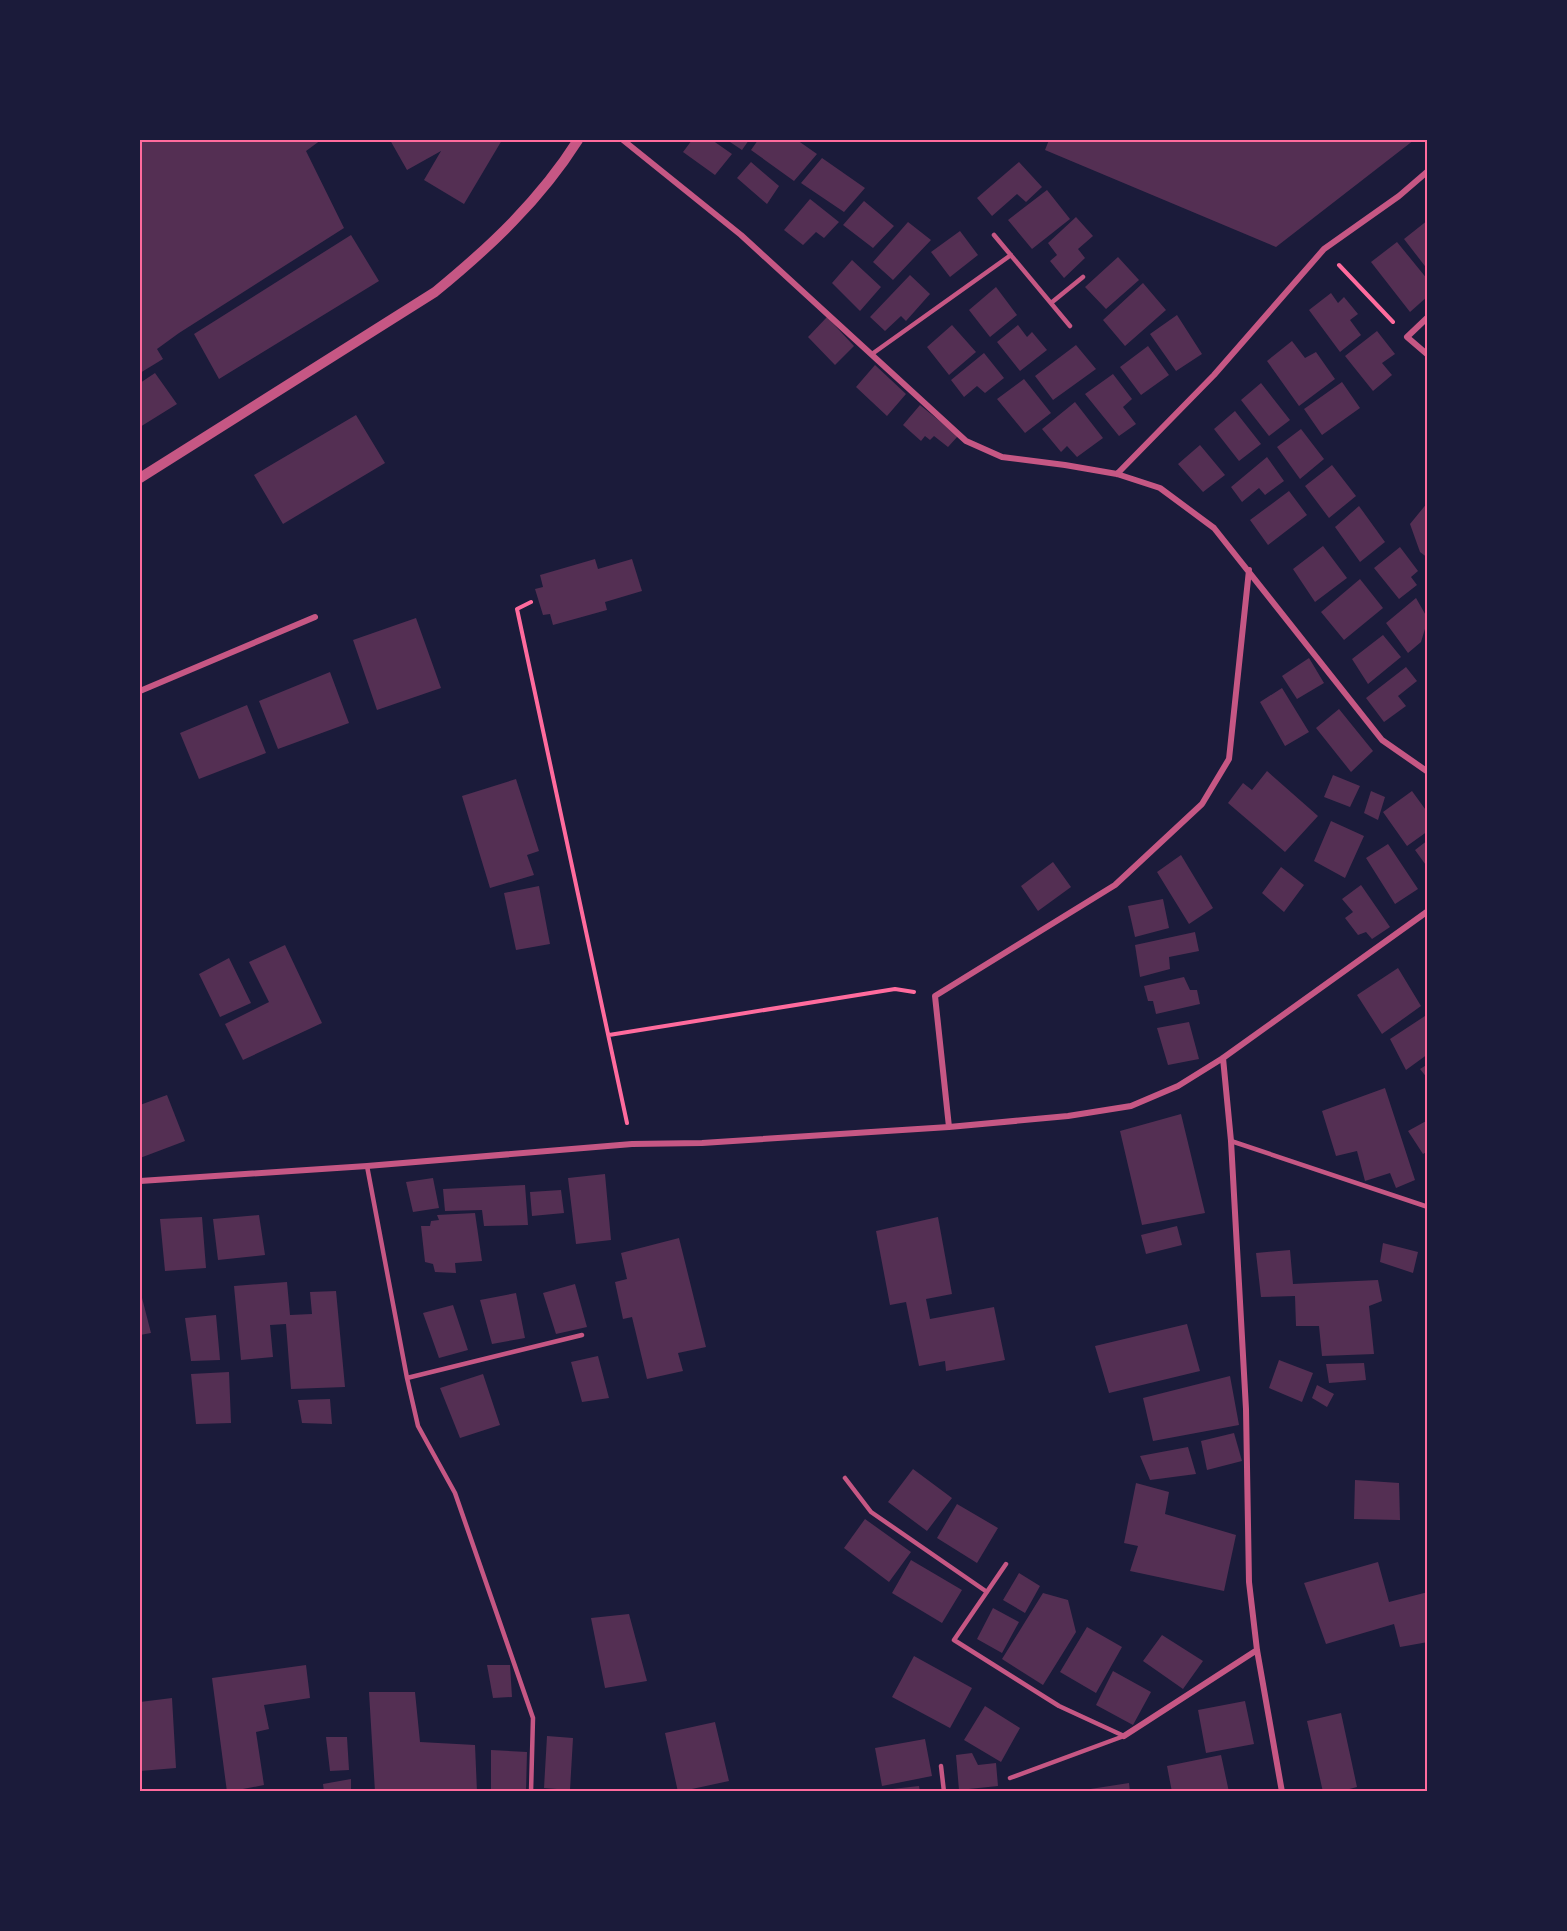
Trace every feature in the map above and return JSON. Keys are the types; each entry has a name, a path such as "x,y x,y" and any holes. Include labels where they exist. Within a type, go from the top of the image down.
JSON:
{"street":[{"path":"140,477 435,292 476,258 522,214 564,162 578,140"},
{"path":"623,140 741,235 966,441 1002,457 1117,474 1160,488 1214,528 1382,740 1428,772"},
{"path":"1117,474 1214,375 1324,249 1399,196 1428,171"},
{"path":"1428,317 1407,337 1428,355"},
{"path":"949,1127 936,996 1115,885 1202,804 1229,759 1249,570"},
{"path":"140,691 315,618"},
{"path":"140,1181 367,1166 632,1144 702,1143 949,1127 1068,1116 1131,1106 1178,1086 1223,1058 1428,911"},
{"path":"1223,1058 1231,1141 1246,1409 1249,1582 1257,1650 1282,1791"},
{"path":"1124,1736 1257,1650"}],"lane":[{"path":"994,235 1070,326"},
{"path":"872,354 1011,255"},
{"path":"1051,303 1083,277"},
{"path":"1231,1141 1428,1207"},
{"path":"367,1166 418,1426 455,1493 533,1718 531,1791"},
{"path":"407,1378 582,1335"},
{"path":"845,1479 871,1512 987,1592"},
{"path":"1006,1564 954,1640 1059,1707 1124,1736"},
{"path":"1010,1778 1124,1736"},
{"path":"941,1766 944,1791"}],"path":[{"path":"1324,249 1407,337"},
{"path":"531,602 517,609 632,1144"},
{"path":"609,1035 895,989 936,996"}],"building":[{"path":"140,140 321,140 306,151 344,228 179,333 157,349 163,359 140,373"},
{"path":"390,140 502,140 464,204 424,180 441,151 407,170"},
{"path":"692,140 712,140 732,154 715,175 683,152"},
{"path":"727,140 749,140 742,150"},
{"path":"758,140 797,140 817,154 794,181 751,150"},
{"path":"1049,140 1414,140 1276,247 1045,150"},
{"path":"822,158 865,188 844,212 801,183"},
{"path":"751,162 779,186 767,204 737,178"},
{"path":"1019,162 1042,187 1026,202 1017,194 992,216 977,198"},
{"path":"1047,190 1070,219 1032,249 1008,220"},
{"path":"810,199 839,222 824,238 816,232 803,245 784,230"},
{"path":"864,201 894,226 873,248 843,225"},
{"path":"1076,217 1093,236 1078,249 1085,258 1064,278 1050,261 1057,255 1048,243"},
{"path":"1428,220 1428,270 1404,239"},
{"path":"908,222 931,240 893,280 873,262"},
{"path":"960,231 978,255 950,277 931,252"},
{"path":"351,235 379,281 219,379 194,334"},
{"path":"1397,242 1428,280 1428,296 1410,312 1371,262"},
{"path":"1118,257 1139,280 1106,309 1085,287"},
{"path":"852,260 881,287 860,311 832,283"},
{"path":"910,275 930,294 906,321 901,316 885,331 870,317"},
{"path":"1143,283 1166,310 1125,346 1103,320"},
{"path":"996,287 1017,315 990,337 969,310"},
{"path":"1331,293 1338,303 1344,297 1358,314 1350,320 1361,335 1340,352 1309,310"},
{"path":"1177,315 1202,354 1176,371 1150,334"},
{"path":"827,317 854,346 835,365 808,337"},
{"path":"952,325 976,352 949,375 927,347"},
{"path":"1018,325 1027,337 1032,332 1047,350 1020,371 997,342"},
{"path":"1377,331 1395,354 1382,363 1392,375 1373,391 1345,356"},
{"path":"1292,341 1305,358 1316,352 1335,379 1299,406 1267,361"},
{"path":"1076,345 1096,369 1053,400 1035,376"},
{"path":"1148,346 1169,375 1141,395 1120,367"},
{"path":"984,353 1004,378 985,393 977,386 964,397 951,380"},
{"path":"875,365 906,394 887,416 856,387"},
{"path":"155,373 177,404 140,427 140,383"},
{"path":"1113,374 1132,399 1123,407 1136,424 1119,436 1085,394"},
{"path":"1024,379 1051,413 1025,433 997,399"},
{"path":"1342,382 1360,408 1322,435 1304,409"},
{"path":"1261,383 1290,420 1269,436 1241,400"},
{"path":"1075,402 1103,438 1077,457 1067,446 1061,452 1042,429"},
{"path":"920,405 958,436 948,447 934,436 930,440 925,436 921,441 903,425"},
{"path":"1235,411 1261,444 1239,461 1214,429"},
{"path":"356,415 385,463 283,524 254,475"},
{"path":"1301,429 1324,459 1300,479 1277,447"},
{"path":"1200,445 1225,475 1203,492 1178,464"},
{"path":"1267,457 1284,481 1265,495 1259,488 1242,502 1231,487"},
{"path":"1332,465 1356,496 1329,518 1305,486"},
{"path":"1289,491 1307,515 1268,545 1250,520"},
{"path":"1428,502 1428,558 1420,552 1410,524"},
{"path":"1359,506 1385,542 1360,562 1335,527"},
{"path":"1323,546 1347,578 1315,602 1293,569"},
{"path":"1400,547 1418,571 1411,577 1417,585 1399,599 1374,568"},
{"path":"595,559 598,569 632,559 642,591 605,602 607,610 553,625 550,614 543,615 535,589 543,587 540,575"},
{"path":"1360,579 1383,608 1344,640 1321,612"},
{"path":"1416,598 1428,619 1421,642 1408,653 1386,623"},
{"path":"416,618 441,688 377,710 353,640"},
{"path":"1383,635 1401,657 1368,684 1352,659"},
{"path":"1309,658 1324,683 1297,699 1282,676"},
{"path":"1406,667 1417,681 1398,696 1406,706 1384,722 1366,698"},
{"path":"330,672 349,723 278,749 259,701"},
{"path":"1282,688 1309,732 1285,746 1260,702"},
{"path":"247,705 266,753 199,779 180,733"},
{"path":"1339,709 1373,751 1351,772 1316,728"},
{"path":"1267,771 1318,816 1285,852 1228,803 1243,783 1252,790"},
{"path":"1333,775 1360,786 1350,807 1324,797"},
{"path":"516,779 539,851 527,855 534,875 490,888 462,796"},
{"path":"1371,791 1385,797 1378,820 1364,813"},
{"path":"1412,791 1428,813 1428,831 1407,846 1383,812"},
{"path":"1331,821 1364,836 1345,878 1314,861"},
{"path":"1428,840 1428,868 1415,850"},
{"path":"1388,844 1418,889 1395,904 1366,858"},
{"path":"1181,855 1213,908 1189,924 1157,872"},
{"path":"1053,862 1071,887 1038,911 1021,886"},
{"path":"1281,867 1304,885 1284,912 1262,893"},
{"path":"1361,885 1390,927 1372,939 1366,932 1358,935 1345,918 1353,912 1342,899"},
{"path":"539,886 550,944 516,950 504,893"},
{"path":"1163,899 1169,928 1135,937 1128,906"},
{"path":"1195,932 1199,951 1169,957 1170,969 1140,977 1135,945"},
{"path":"285,945 322,1023 243,1060 225,1024 269,1002 249,962"},
{"path":"229,958 251,1003 220,1017 199,974"},
{"path":"1398,968 1421,1006 1382,1034 1357,995"},
{"path":"1184,977 1190,990 1197,990 1200,1004 1156,1014 1153,1001 1148,1001 1144,986"},
{"path":"1428,1014 1428,1054 1406,1070 1390,1039"},
{"path":"1189,1022 1199,1059 1168,1065 1157,1028"},
{"path":"1428,1064 1428,1079 1420,1069"},
{"path":"1385,1088 1415,1180 1396,1188 1390,1173 1365,1181 1357,1151 1336,1156 1322,1111"},
{"path":"167,1095 185,1141 140,1158 140,1105"},
{"path":"1181,1114 1205,1213 1142,1225 1120,1131"},
{"path":"1428,1120 1428,1151 1423,1154 1408,1131"},
{"path":"605,1174 611,1240 576,1244 568,1178"},
{"path":"433,1178 439,1208 413,1212 406,1182"},
{"path":"525,1185 528,1225 484,1226 482,1210 445,1211 443,1189"},
{"path":"561,1190 564,1213 532,1216 530,1192"},
{"path":"475,1213 482,1261 455,1263 456,1273 435,1272 433,1264 425,1262 421,1226 430,1226 431,1221 439,1220 437,1215"},
{"path":"259,1215 265,1255 218,1260 213,1219"},
{"path":"202,1217 206,1268 165,1271 160,1219"},
{"path":"938,1217 952,1294 926,1299 930,1319 994,1307 1005,1360 946,1371 945,1361 919,1366 906,1302 890,1305 876,1231"},
{"path":"1177,1226 1182,1245 1146,1254 1141,1235"},
{"path":"679,1238 706,1347 678,1353 683,1371 647,1379 632,1317 623,1319 615,1282 627,1279 621,1253"},
{"path":"1383,1243 1418,1252 1413,1273 1380,1262"},
{"path":"1290,1250 1293,1284 1378,1280 1382,1301 1369,1306 1374,1354 1322,1356 1319,1326 1296,1326 1295,1296 1261,1297 1256,1253"},
{"path":"287,1282 290,1315 312,1314 310,1292 336,1291 345,1387 291,1389 286,1324 270,1325 273,1357 241,1360 234,1286"},
{"path":"575,1284 587,1327 556,1334 543,1293"},
{"path":"140,1290 151,1333 140,1335"},
{"path":"516,1293 525,1338 492,1344 480,1300"},
{"path":"453,1305 468,1350 439,1358 423,1313"},
{"path":"216,1315 220,1360 191,1361 185,1318"},
{"path":"1187,1324 1200,1371 1109,1393 1095,1346"},
{"path":"598,1356 609,1398 582,1402 571,1362"},
{"path":"1279,1360 1313,1373 1302,1402 1269,1388"},
{"path":"1364,1363 1366,1380 1329,1383 1326,1364"},
{"path":"229,1372 231,1423 196,1424 191,1374"},
{"path":"483,1374 500,1425 460,1438 440,1388"},
{"path":"1230,1376 1239,1425 1153,1441 1143,1398"},
{"path":"1317,1385 1334,1394 1327,1407 1312,1398"},
{"path":"330,1399 332,1424 302,1423 298,1400"},
{"path":"1234,1433 1242,1461 1207,1470 1201,1441"},
{"path":"1188,1447 1196,1474 1150,1480 1140,1456"},
{"path":"913,1469 952,1498 927,1531 888,1502"},
{"path":"1355,1480 1399,1483 1400,1520 1354,1519"},
{"path":"1136,1483 1169,1492 1165,1514 1236,1535 1224,1591 1130,1571 1138,1546 1124,1543"},
{"path":"957,1504 998,1528 977,1563 937,1538"},
{"path":"865,1519 911,1552 889,1582 844,1548"},
{"path":"911,1560 962,1590 942,1623 892,1593"},
{"path":"1378,1562 1389,1602 1428,1592 1428,1642 1400,1647 1394,1624 1326,1644 1304,1583"},
{"path":"1019,1573 1040,1586 1025,1613 1003,1600"},
{"path":"1043,1593 1068,1600 1076,1632 1043,1685 1002,1659"},
{"path":"993,1608 1019,1622 1002,1653 977,1639"},
{"path":"629,1614 647,1681 605,1688 591,1618"},
{"path":"1087,1627 1122,1647 1096,1693 1060,1672"},
{"path":"1162,1635 1203,1661 1183,1689 1143,1661"},
{"path":"914,1656 972,1688 950,1728 892,1697"},
{"path":"306,1665 310,1698 264,1705 269,1729 256,1732 264,1785 227,1792 212,1678"},
{"path":"487,1665 510,1665 512,1697 493,1698"},
{"path":"1113,1671 1151,1692 1133,1725 1096,1705"},
{"path":"369,1692 415,1692 420,1742 475,1745 477,1792 375,1792"},
{"path":"172,1698 176,1768 140,1771 140,1702"},
{"path":"1245,1701 1254,1744 1206,1753 1198,1710"},
{"path":"985,1706 1020,1728 1001,1762 964,1740"},
{"path":"1341,1713 1357,1787 1338,1792 1323,1792 1307,1721"},
{"path":"715,1722 729,1781 678,1792 665,1733"},
{"path":"547,1736 573,1738 570,1790 544,1788"},
{"path":"326,1737 347,1737 349,1770 330,1771"},
{"path":"925,1739 932,1776 882,1786 875,1748"},
{"path":"491,1750 527,1752 526,1792 491,1792"},
{"path":"972,1753 978,1765 996,1763 998,1786 959,1790 956,1755"},
{"path":"1221,1755 1229,1792 1172,1792 1167,1766"},
{"path":"351,1779 351,1792 324,1792 323,1784"},
{"path":"1129,1783 1130,1792 1084,1792 1084,1790"},
{"path":"919,1786 920,1792 883,1792 883,1790"}]}
